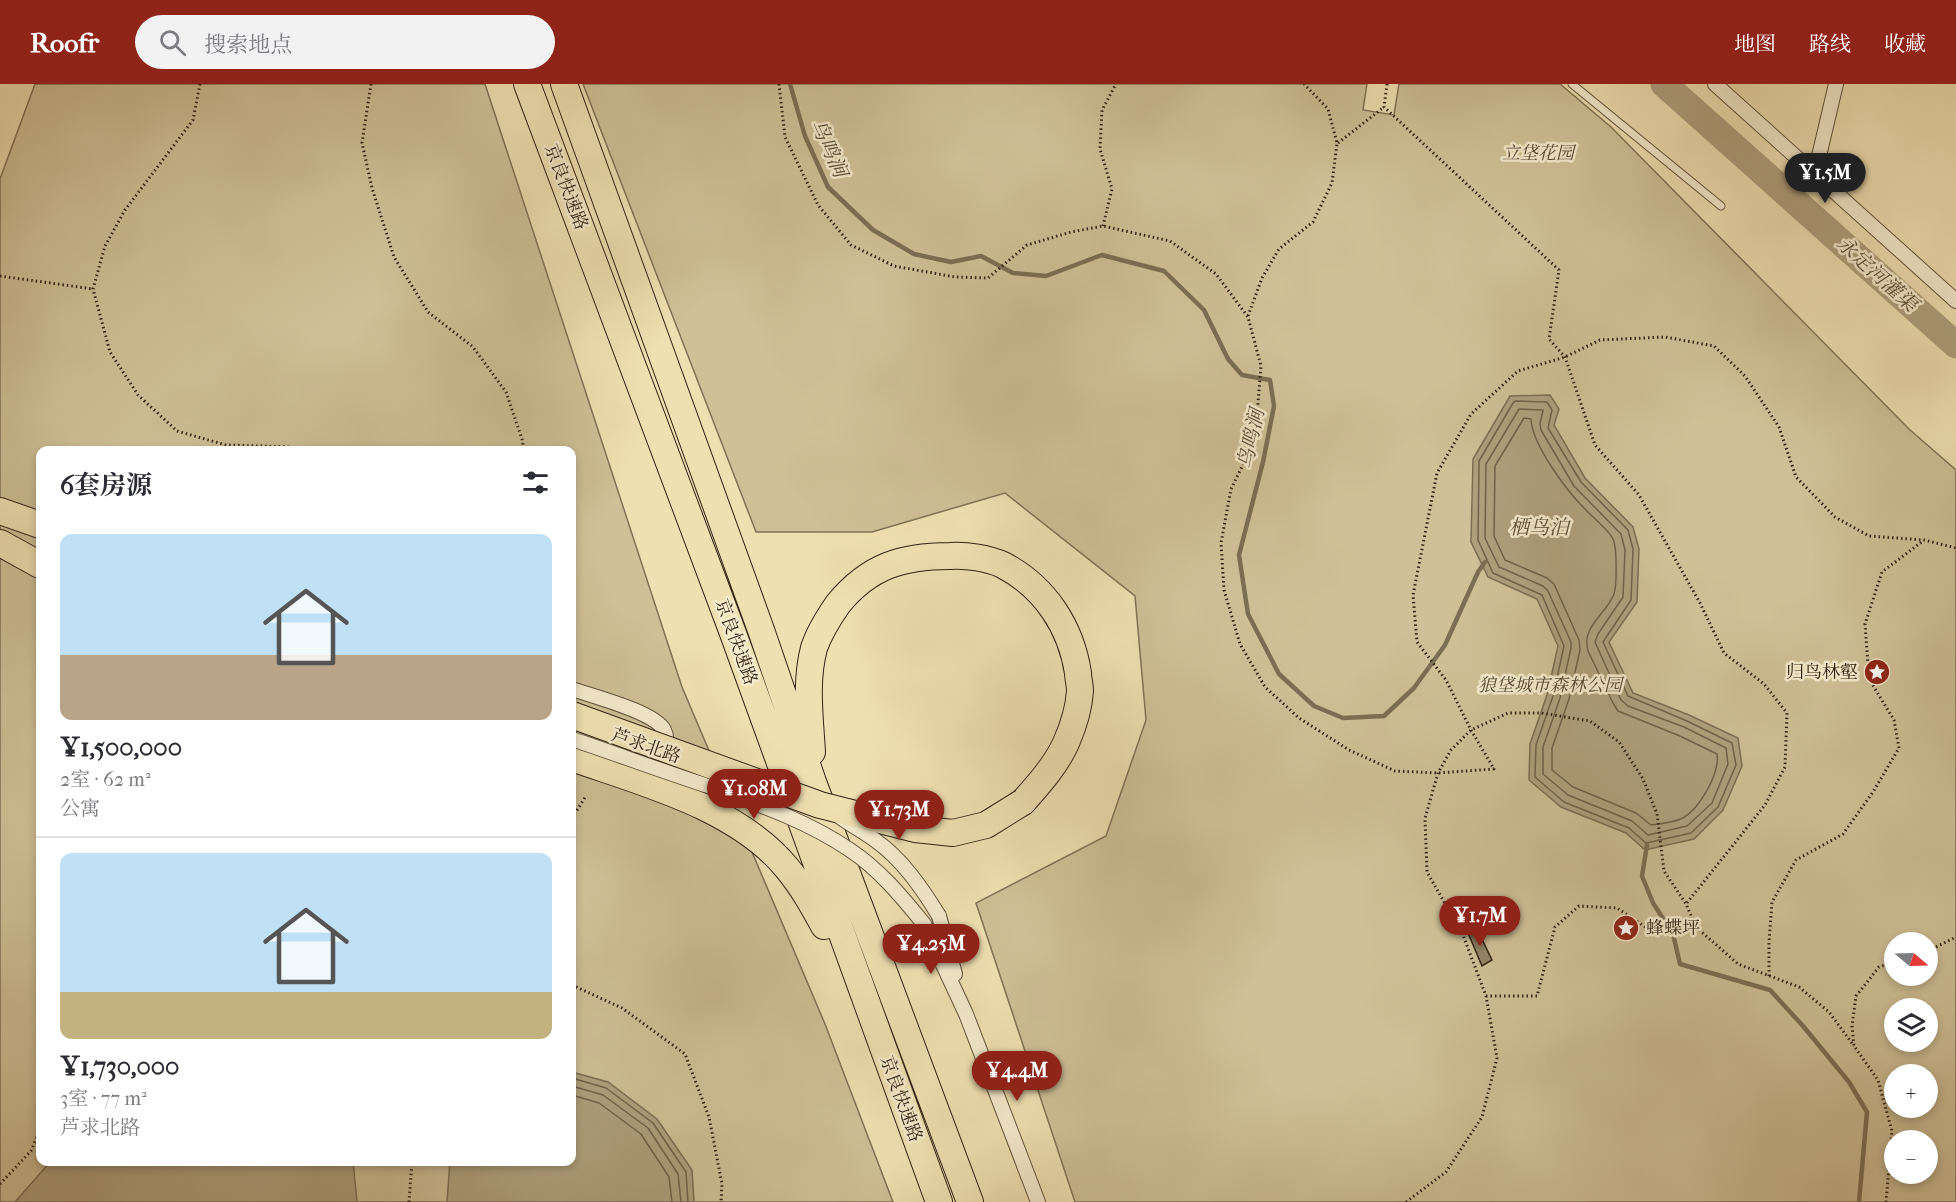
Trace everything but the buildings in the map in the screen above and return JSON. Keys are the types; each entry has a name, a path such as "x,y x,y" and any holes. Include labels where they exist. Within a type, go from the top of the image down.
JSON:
{"highway":[{"name":"京良快速路","path":"528,84 734,636 939,1202"},
{"name":"京良快速路","path":"564,84 761,630 817,794 970,1202"},
{"path":"7,514 36,524"},
{"path":"3,544 36,563"},
{"path":"576,717 817,794 915,829 953,833 986,825 1023,802 1043,779 1065,745 1074,722 1080,690 1075,656 1060,618 1034,585 1002,564 965,555 930,556 897,562 873,572 851,589 829,616 814,647 808,684 817,794"},
{"path":"576,759 678,795 725,818 765,847 786,866 809,898 863,997"}],"street":[{"path":"1715,84 1956,301"},
{"path":"1815,173 1836,84"},
{"path":"7,514 36,520"},
{"path":"3,544 36,554"},
{"path":"576,690 642,713 657,722 664,731 667,744 661,760 649,771 633,774 613,773"},
{"name":"芦求北路","path":"576,740 791,817 827,835 852,851 886,879 924,924 966,1014 1038,1202"},
{"name":"芦求北路","path":"817,794 877,841 923,889 939,916 966,1014"}],"lane":[{"path":"1572,84 1720,206"}],"path":[{"path":"200,84 193,120 125,210 105,246 93,289 110,352 138,395 177,431 226,445 258,446"},
{"path":"371,84 362,143 372,188 394,257 428,312 473,347 506,392 522,446"},
{"path":"779,84 785,137 818,205 851,245 894,266 955,277 988,278 1027,245 1071,232 1103,226 1170,241 1216,273 1248,317 1261,368 1255,440 1231,489 1221,543 1224,590 1240,644 1265,687 1299,718 1349,750 1395,771 1438,773 1494,769 1446,680 1417,642 1413,595 1437,473 1471,414 1518,371 1565,357 1600,340 1665,337 1714,346 1745,376 1779,427 1796,477 1835,517 1869,536 1924,540 1956,548"},
{"path":"1103,226 1112,189 1100,150 1102,110 1116,84"},
{"path":"1248,317 1262,278 1279,249 1313,222 1332,183 1337,143 1328,109 1304,84"},
{"path":"1337,143 1384,107 1387,84"},
{"path":"1384,107 1559,270 1549,339 1565,357 1595,445 1639,495 1700,603 1724,653 1764,684 1787,713 1785,767 1765,805 1686,904"},
{"path":"0,276 93,289"},
{"path":"1769,976 1772,902 1796,860 1843,834 1873,792 1899,748 1894,720 1869,679 1865,624 1882,573 1924,540"},
{"path":"1406,1202 1446,1172 1482,1117 1497,1058 1486,996 1463,935 1427,872 1425,818 1438,773 1451,750 1471,730 1508,713 1541,713 1590,721 1619,742 1643,779 1657,813 1664,871 1686,904 1696,927 1738,964 1799,987 1830,1012 1878,1080 1892,1131 1886,1202"},
{"path":"576,812 586,796"},
{"path":"1486,996 1537,996 1555,927 1579,906 1617,908 1647,928 1694,921"},
{"path":"1938,946 1956,937"},
{"path":"1854,1046 1852,1026 1856,996 1879,967 1884,965"},
{"path":"576,987 622,1008 685,1054 709,1117 722,1184 721,1202"},
{"path":"0,1184 31,1151 36,1139"},
{"path":"409,1202 412,1166"}],"green space":[{"path":"35,84 485,84 682,687 825,1024 893,1202 0,1202 0,179"},
{"name":"狼垡城市森林公园","path":"583,84 1367,84 1363,110 1394,115 1399,84 1560,84 1611,127 1909,429 1956,470 1956,1202 1075,1202 976,903 1106,836 1146,720 1135,596 1005,493 872,532 756,532"}],"water":[{"name":"栖鸟泊","path":"1550,395 1559,409 1554,425 1585,478 1633,527 1639,549 1637,602 1609,642 1633,693 1689,715 1738,738 1742,766 1723,810 1694,839 1645,850 1626,833 1561,807 1529,780 1530,744 1547,695 1558,646 1537,599 1488,577 1471,542 1473,459 1510,396"},
{"path":"576,1073 608,1082 657,1119 692,1170 694,1202 447,1202 450,1166 576,1166"},
{"path":"47,1166 353,1166 357,1202 15,1202"}],"waterway":[{"name":"鸟鸣涧","path":"790,84 805,136 828,187 873,230 914,254 951,262 981,256 1013,273 1046,276 1102,255 1164,271 1204,310 1228,359 1242,375 1270,380 1274,406 1263,462 1239,555 1248,614 1279,674 1314,706 1343,718 1384,716 1414,688 1445,645 1478,572 1485,562"},
{"name":"永定河灌渠","path":"1664,84 1956,345"},
{"path":"1647,845 1642,876 1653,903 1673,934 1680,964 1770,990 1849,1082 1867,1112 1859,1202"}],"place":[{"name":"归鸟林壑","path":"1877,672"},
{"name":"蜂蝶坪","path":"1626,928"}],"park label":[{"name":"立垡花园","path":"1538,153"}]}
